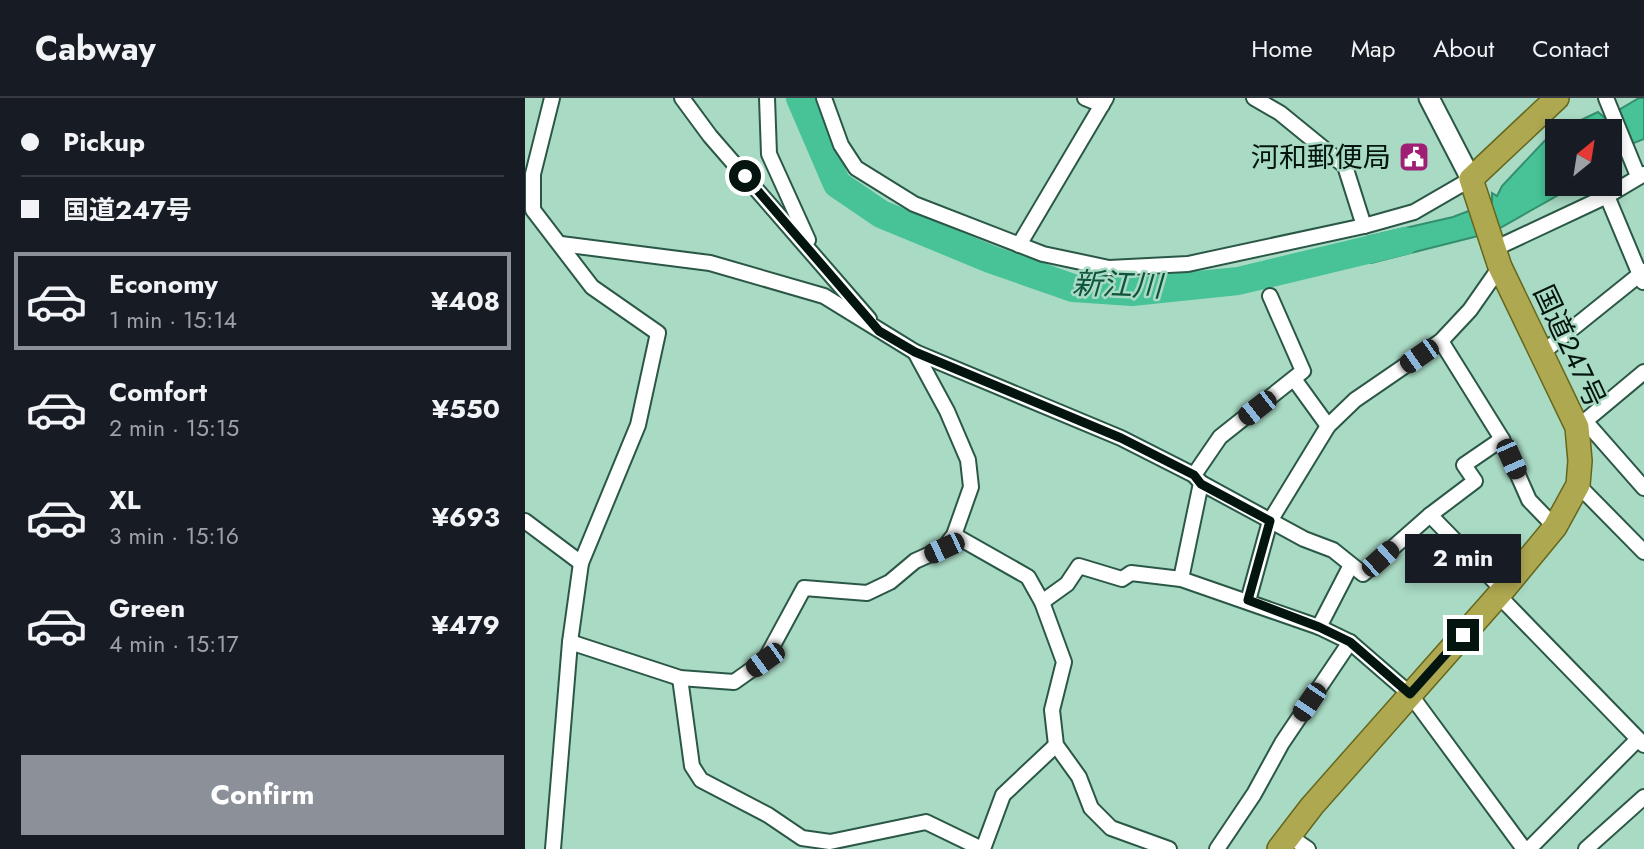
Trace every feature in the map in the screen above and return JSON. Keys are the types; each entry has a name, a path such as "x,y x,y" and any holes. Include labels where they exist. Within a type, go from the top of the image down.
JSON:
{"highway":[{"path":"1474,186 1557,98"},
{"name":"国道247号","path":"1284,842 1410,694 1501,593 1555,527 1578,485 1581,424 1542,354 1495,252 1474,186"}],"main road":[{"path":"1429,98 1474,186"}],"street":[{"path":"552,98 533,174 529,211 561,244 592,287 658,333 638,425 581,563 570,642 553,849"},
{"path":"682,98 710,136 879,331"},
{"path":"767,98 769,154 815,254"},
{"path":"824,98 841,145 856,168 914,204 1043,254 1109,268 1188,264 1364,226 1414,212 1474,186"},
{"path":"1019,245 1104,102 1085,98"},
{"path":"1254,98 1280,113 1345,166 1364,226"},
{"path":"1606,98 1630,159 1641,175 1622,187"},
{"path":"1248,600 1270,521 1328,426 1356,400 1441,341 1470,310 1495,252 1607,196 1643,277 1542,354"},
{"path":"561,244 710,263 824,296 915,352 1121,438 1270,521 1333,550 1363,574 1430,515 1475,481 1464,465 1502,439"},
{"path":"1181,579 1198,479 1220,437 1303,371 1270,296"},
{"path":"1441,341 1502,439 1529,500 1555,527"},
{"path":"570,642 680,678 734,682 765,660 804,588 867,593 890,582 915,561 944,548 954,535 971,487 968,460 947,411 915,352"},
{"path":"1644,372 1581,424 1644,488"},
{"path":"1294,379 1328,426"},
{"path":"1578,485 1644,552"},
{"path":"1042,602 1067,584 1079,566 1122,579 1132,572 1181,579 1248,600 1350,642 1410,694 1526,849 1641,742 1430,515"},
{"path":"525,521 581,563"},
{"path":"954,535 1028,577 1042,602 1064,662 1052,710 1056,745 1079,777 1091,808 1111,828 1169,849"},
{"path":"1319,627 1351,565"},
{"path":"1217,849 1254,794 1282,743 1350,642"},
{"path":"680,678 692,766 701,780 768,815 802,838 830,842 926,822 983,849 1003,795 1056,745"},
{"path":"1586,849 1644,797"},
{"path":"1284,842 1308,849"}],"shaded area":[{"path":"1639,98 1644,98 1644,139 1622,148 1622,119 1583,119 1598,112 1605,118"},
{"path":"1545,140 1545,196 1557,196 1500,228 1478,236 1371,263 1366,237 1453,217 1492,202 1492,193 1497,196 1502,186"}],"waterway":[{"name":"新江川","path":"800,98 837,184 881,214 990,259 1073,288 1132,292 1238,281 1405,241"}],"place":[{"name":"河和郵便局","path":"1414,157"}],"route":[{"path":"745,176 879,331 915,352 1121,438 1194,475 1201,484 1270,521 1248,600 1350,642 1410,694 1463,635"}]}
